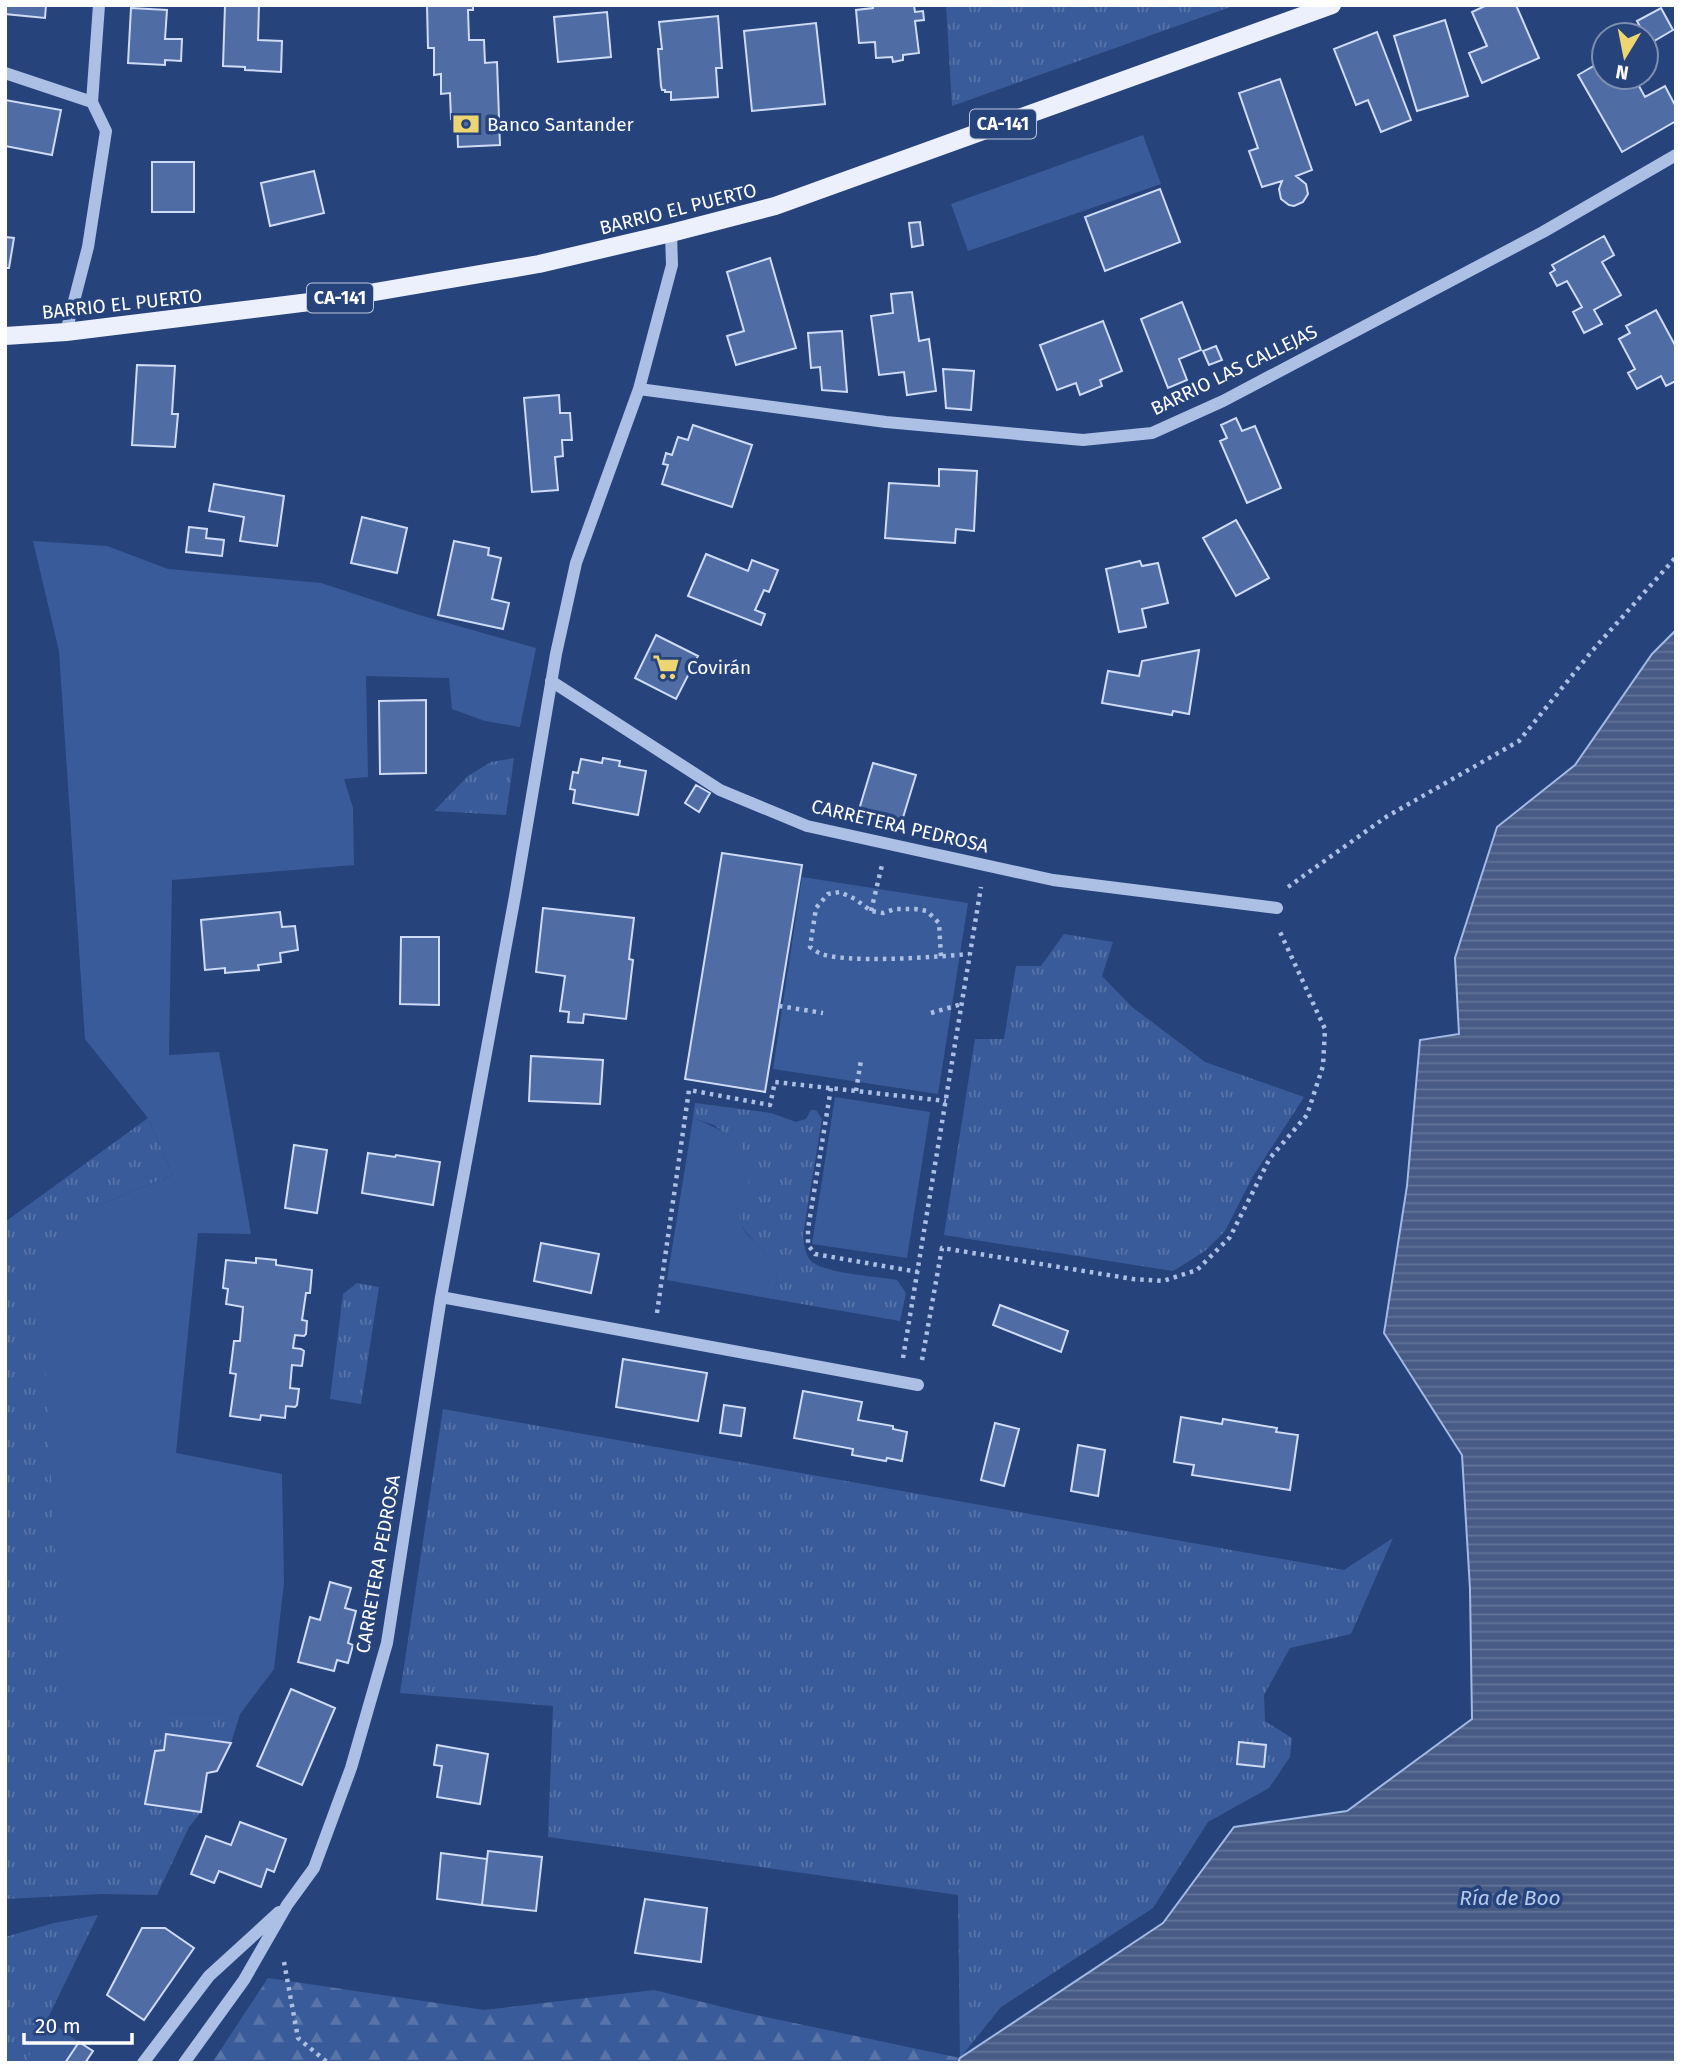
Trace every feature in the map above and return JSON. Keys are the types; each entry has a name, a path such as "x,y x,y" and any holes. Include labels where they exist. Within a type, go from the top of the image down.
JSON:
{"main road":[{"name":"BARRIO EL PUERTO","path":"5,336 66,332 334,299 539,264 671,233 775,206 1332,5"}],"street":[{"path":"66,332 88,247 106,131 92,102 99,5"},
{"path":"5,73 92,102"},
{"name":"BARRIO LAS CALLEJAS","path":"639,389 873,420 1083,440 1152,433 1223,401 1543,232 1676,155"},
{"name":"CARRETERA PEDROSA","path":"184,2063 244,1980 287,1905 314,1868 351,1768 387,1643 441,1297 551,681 576,563 639,389 672,265 671,233"},
{"name":"CARRETERA PEDROSA","path":"551,681 720,790 807,826 1053,880 1276,908"},
{"path":"441,1297 918,1385"},
{"name":"CARRETERA PEDROSA","path":"143,2063 209,1976 287,1905"}],"path":[{"path":"918,1385 942,1248 1133,1279 1163,1281 1197,1270 1230,1237 1270,1158 1307,1115 1323,1066 1325,1029 1274,922 1282,892 1385,817 1519,741 1592,651 1676,557"},
{"path":"871,911 887,844"},
{"path":"898,1383 984,865"},
{"path":"941,956 939,923 927,911 871,911 840,892 828,894 816,908 810,947 821,954 852,958 941,956 970,954"},
{"path":"931,1013 962,1004"},
{"path":"779,1006 823,1013"},
{"path":"856,1091 861,1060"},
{"path":"653,1337 689,1090 770,1105 775,1082 946,1101"},
{"path":"831,1088 808,1229 808,1245 815,1254 918,1272"},
{"path":"274,1928 283,1958 298,2038 328,2063"}],"green space":[{"path":"946,5 1236,5 952,106"},
{"path":"1143,135 1161,184 968,251 951,204"},
{"path":"33,541 107,546 168,569 321,583 416,614 536,648 520,727 485,721 452,709 449,678 366,676 368,777 344,779 353,808 354,865 172,880 169,1055 219,1052 251,1234 198,1233 176,1453 282,1474 284,1583 274,1669 240,1714 64,1713 40,1274 94,1207 173,1175 148,1118 85,1039 59,651"},
{"path":"514,758 506,815 434,811 468,776 491,762"},
{"path":"802,877 968,903 938,1094 773,1069"},
{"path":"1064,934 1113,942 1102,976 1132,1007 1205,1062 1304,1097 1253,1176 1225,1231 1205,1251 1173,1271 944,1235 975,1039 1004,1039 1016,966 1041,966"},
{"path":"835,1097 930,1112 907,1258 812,1244"},
{"path":"695,1103 771,1113 796,1122 806,1119 811,1110 816,1110 822,1119 803,1235 807,1256 827,1269 897,1280 906,1293 900,1321 773,1299 778,1276 739,1220 740,1202 750,1175 738,1144 714,1125 693,1118"},
{"path":"148,1118 173,1175 94,1207 64,1712 240,1714 231,1743 166,1734 164,1750 155,1751 145,1804 201,1812 189,1827 157,1895 102,1894 5,1899 5,1222"},
{"path":"693,1118 723,1132 747,1155 750,1176 740,1204 741,1223 744,1231 764,1251 778,1276 773,1299 667,1280"},
{"path":"357,1283 379,1287 361,1404 330,1399 343,1294"},
{"path":"443,1409 1344,1570 1393,1538 1351,1634 1290,1648 1264,1695 1265,1721 1292,1738 1290,1757 1269,1788 1208,1822 1153,1908 1001,2007 960,2058 958,1895 548,1837 553,1706 400,1693"},
{"path":"98,1915 26,2063 5,2063 5,1937 54,1923"},
{"path":"268,1978 484,2010 654,1990 747,2013 960,2058 958,2063 212,2063"},
{"path":"47,2019 79,2042 65,2063 26,2063"}],"water":[{"name":"Ría de Boo","path":"1676,630 1676,2063 958,2063 960,2058 1163,1923 1234,1827 1347,1811 1472,1719 1470,1589 1462,1455 1384,1333 1407,1186 1420,1040 1459,1034 1455,958 1497,827 1575,765 1652,654"}],"building":[{"path":"5,5 46,5 45,18 5,14"},
{"path":"225,5 259,5 258,40 282,41 281,72 223,66"},
{"path":"427,5 473,5 473,10 468,10 469,40 484,40 485,63 497,62 500,145 458,147 457,118 451,119 450,93 441,94 441,74 434,75 434,48 428,48"},
{"path":"873,5 914,5 915,12 923,11 924,20 915,21 919,53 903,55 903,60 893,62 892,57 876,58 875,42 859,43 856,10 873,8"},
{"path":"1487,5 1516,5 1539,58 1482,83 1469,53 1487,46 1472,12"},
{"path":"131,8 167,10 165,39 182,39 181,61 165,60 165,65 128,63"},
{"path":"1661,8 1673,30 1660,38 1660,21 1637,21"},
{"path":"607,12 611,57 558,62 554,17"},
{"path":"718,16 722,68 716,68 718,97 671,100 671,92 665,92 661,86 658,49 662,49 659,22"},
{"path":"1445,20 1468,96 1417,111 1394,36"},
{"path":"816,23 825,104 752,111 744,31"},
{"path":"1377,32 1411,120 1381,132 1368,100 1356,105 1334,49"},
{"path":"1590,68 1590,91 1642,91 1645,97 1665,86 1676,107 1676,121 1622,152 1578,75"},
{"path":"1280,79 1312,170 1296,176 1306,184 1308,194 1303,202 1294,206 1281,199 1279,189 1282,181 1262,187 1249,151 1258,148 1239,93"},
{"path":"5,100 61,110 52,155 5,146"},
{"path":"152,162 194,162 194,212 152,212"},
{"path":"314,171 324,213 270,226 261,183"},
{"path":"1160,189 1180,242 1105,271 1085,217"},
{"path":"920,222 923,245 912,247 909,223"},
{"path":"1604,236 1614,255 1602,262 1621,295 1594,310 1602,324 1584,333 1573,312 1582,307 1567,281 1557,286 1550,273 1555,270 1552,265"},
{"path":"5,237 14,238 9,268 5,268"},
{"path":"770,258 796,348 736,365 727,336 744,331 727,272"},
{"path":"912,292 919,341 929,339 936,391 907,395 904,372 879,375 871,316 893,313 891,294"},
{"path":"1182,302 1201,350 1179,359 1187,380 1168,388 1141,319"},
{"path":"1656,310 1676,347 1676,381 1666,386 1661,376 1637,389 1628,373 1635,369 1619,339 1630,333 1626,326"},
{"path":"1103,321 1122,371 1100,380 1102,386 1080,395 1076,383 1057,390 1040,345"},
{"path":"842,331 847,392 822,390 820,367 811,368 808,333"},
{"path":"1216,346 1222,360 1209,365 1203,351"},
{"path":"137,365 175,366 172,414 178,414 175,447 132,445"},
{"path":"943,369 974,371 971,410 946,408"},
{"path":"559,395 560,413 570,413 572,440 562,440 563,456 555,457 558,490 532,492 524,398"},
{"path":"1236,418 1242,431 1255,426 1281,488 1247,503 1220,441 1227,438 1221,425"},
{"path":"693,425 752,445 732,507 662,484 668,465 663,464 666,453 672,455 678,437 688,440"},
{"path":"939,469 977,471 974,531 956,529 955,543 885,538 889,483 939,486"},
{"path":"214,484 284,496 277,546 240,541 244,517 209,511"},
{"path":"362,517 407,528 397,573 351,563"},
{"path":"1236,520 1269,578 1236,596 1203,538"},
{"path":"189,527 207,529 206,538 224,540 222,556 186,552"},
{"path":"454,541 489,548 488,555 501,558 492,599 509,603 503,629 438,615"},
{"path":"706,554 748,571 752,560 778,570 769,592 764,590 755,610 765,614 761,625 688,596"},
{"path":"1140,561 1142,566 1158,563 1168,603 1142,609 1146,627 1119,632 1106,569"},
{"name":"Covirán","path":"656,635 698,656 676,699 635,678"},
{"path":"1199,650 1189,714 1173,711 1172,715 1102,703 1108,671 1139,676 1142,661"},
{"path":"426,700 426,773 380,774 379,701"},
{"path":"603,758 620,761 619,766 646,771 638,815 573,803 575,790 570,789 573,772 578,773 581,759 602,763"},
{"path":"873,763 916,775 901,824 858,813"},
{"path":"696,785 710,793 699,812 685,803"},
{"path":"722,853 802,865 765,1092 685,1079"},
{"path":"543,908 634,918 629,959 633,960 626,1019 584,1014 583,1023 568,1022 569,1012 560,1011 565,976 536,972"},
{"path":"280,912 282,927 295,926 298,950 280,953 281,962 258,965 259,970 225,973 225,968 205,970 201,920"},
{"path":"401,937 439,937 439,1005 400,1004"},
{"path":"531,1056 603,1060 600,1104 529,1101"},
{"path":"294,1145 327,1150 317,1213 285,1208"},
{"path":"368,1153 440,1162 433,1205 362,1193"},
{"path":"541,1243 599,1254 591,1293 534,1281"},
{"path":"256,1258 276,1260 276,1265 312,1270 310,1293 306,1293 302,1320 307,1321 306,1334 295,1335 293,1348 304,1351 302,1366 292,1365 290,1388 299,1389 297,1405 286,1406 285,1418 261,1415 260,1420 230,1416 236,1374 230,1373 234,1341 240,1341 243,1307 226,1304 228,1289 223,1288 226,1260 256,1263"},
{"path":"1000,1305 1068,1331 1061,1352 993,1325"},
{"path":"623,1359 707,1373 698,1421 616,1407"},
{"path":"803,1391 862,1402 858,1420 893,1426 893,1429 907,1432 902,1461 852,1455 853,1449 794,1438"},
{"path":"724,1405 745,1408 741,1436 720,1433"},
{"path":"1181,1417 1222,1424 1223,1419 1277,1428 1276,1432 1298,1435 1290,1490 1192,1475 1194,1465 1174,1462"},
{"path":"995,1423 1019,1429 1004,1486 981,1480"},
{"path":"1078,1445 1105,1450 1098,1496 1071,1491"},
{"path":"330,1582 351,1588 345,1608 356,1611 348,1643 353,1645 348,1663 337,1660 334,1671 298,1662 310,1617 320,1620"},
{"path":"291,1689 335,1708 302,1785 257,1766"},
{"path":"166,1734 231,1743 217,1771 207,1773 201,1812 145,1804 155,1751 164,1750"},
{"path":"1239,1742 1266,1745 1264,1767 1237,1764"},
{"path":"437,1745 488,1754 480,1804 437,1797 442,1766 434,1765"},
{"path":"240,1822 286,1839 274,1872 267,1869 261,1887 219,1871 214,1883 191,1874 206,1836 231,1845"},
{"path":"488,1851 542,1857 536,1911 482,1905"},
{"path":"441,1853 487,1859 482,1905 437,1899"},
{"path":"645,1899 707,1908 701,1962 635,1953"},
{"path":"142,1928 165,1928 194,1948 144,2020 107,1995"},
{"path":"79,2042 93,2051 85,2063 65,2063"}],"place":[{"name":"Banco Santander","path":"466,124"},
{"name":"Covirán","path":"666,667"}]}
